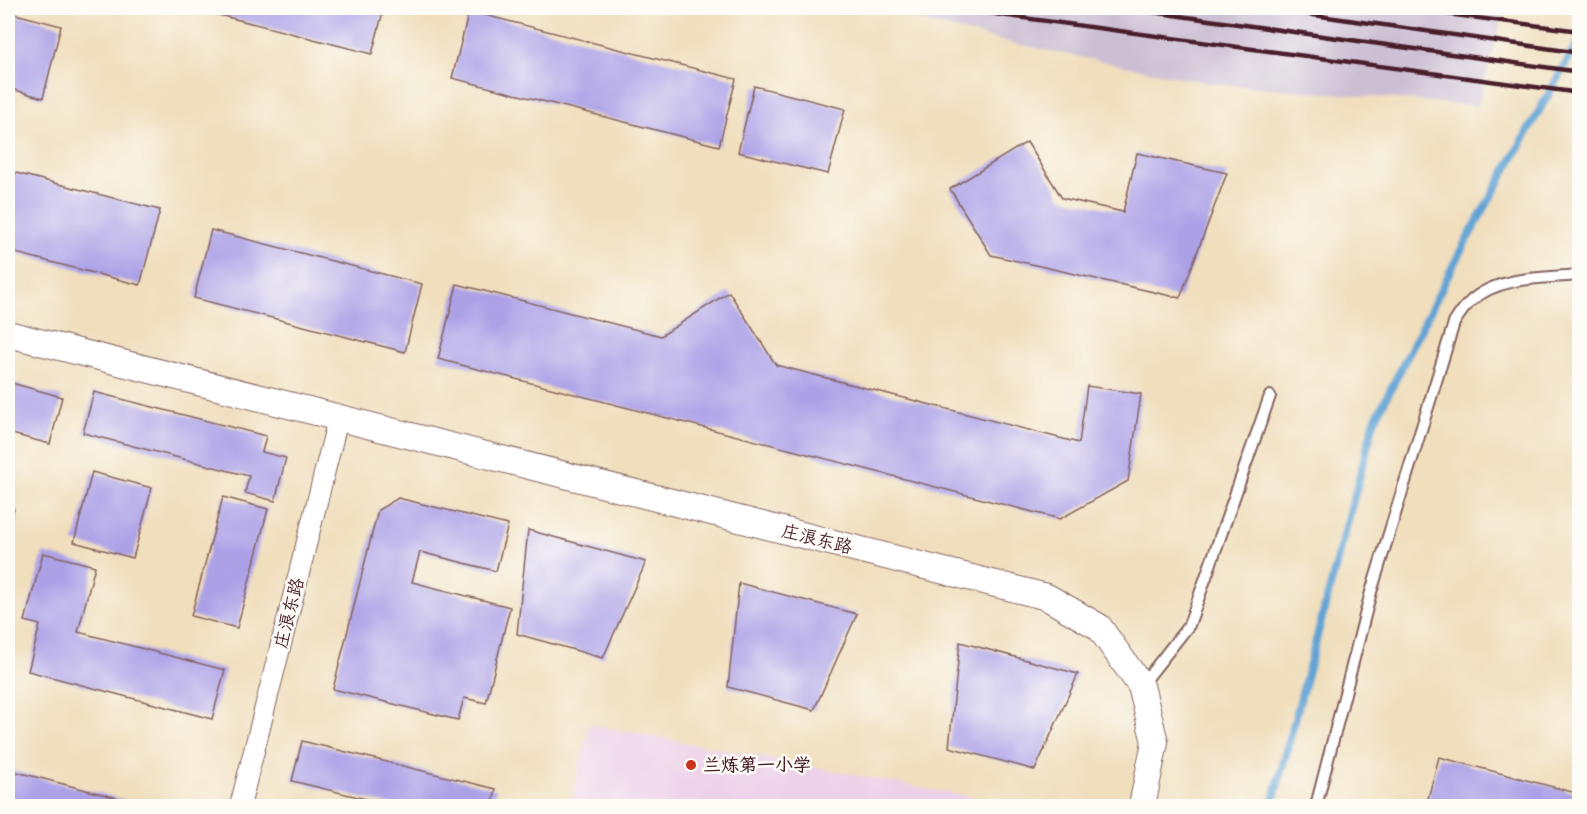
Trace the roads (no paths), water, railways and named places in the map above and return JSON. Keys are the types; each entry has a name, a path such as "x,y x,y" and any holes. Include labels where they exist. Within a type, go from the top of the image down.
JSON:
{"street":[{"name":"庄浪东路","path":"8,334 1047,597 1099,627 1141,686 1155,742 1142,807"},
{"name":"庄浪东路","path":"240,807 338,419"}],"lane":[{"path":"1316,807 1371,592 1454,323 1470,301 1495,286 1516,281 1580,275"},
{"path":"1141,686 1189,625 1270,396"}],"waterway":[{"path":"1272,806 1374,422 1460,252 1580,38"}],"railway":[{"path":"966,8 1001,15 1580,93"},
{"path":"1125,8 1580,72"},
{"path":"1264,8 1580,53"},
{"path":"1400,8 1580,31"}],"place":[{"name":"兰炼第一小学","path":"691,765"}]}
